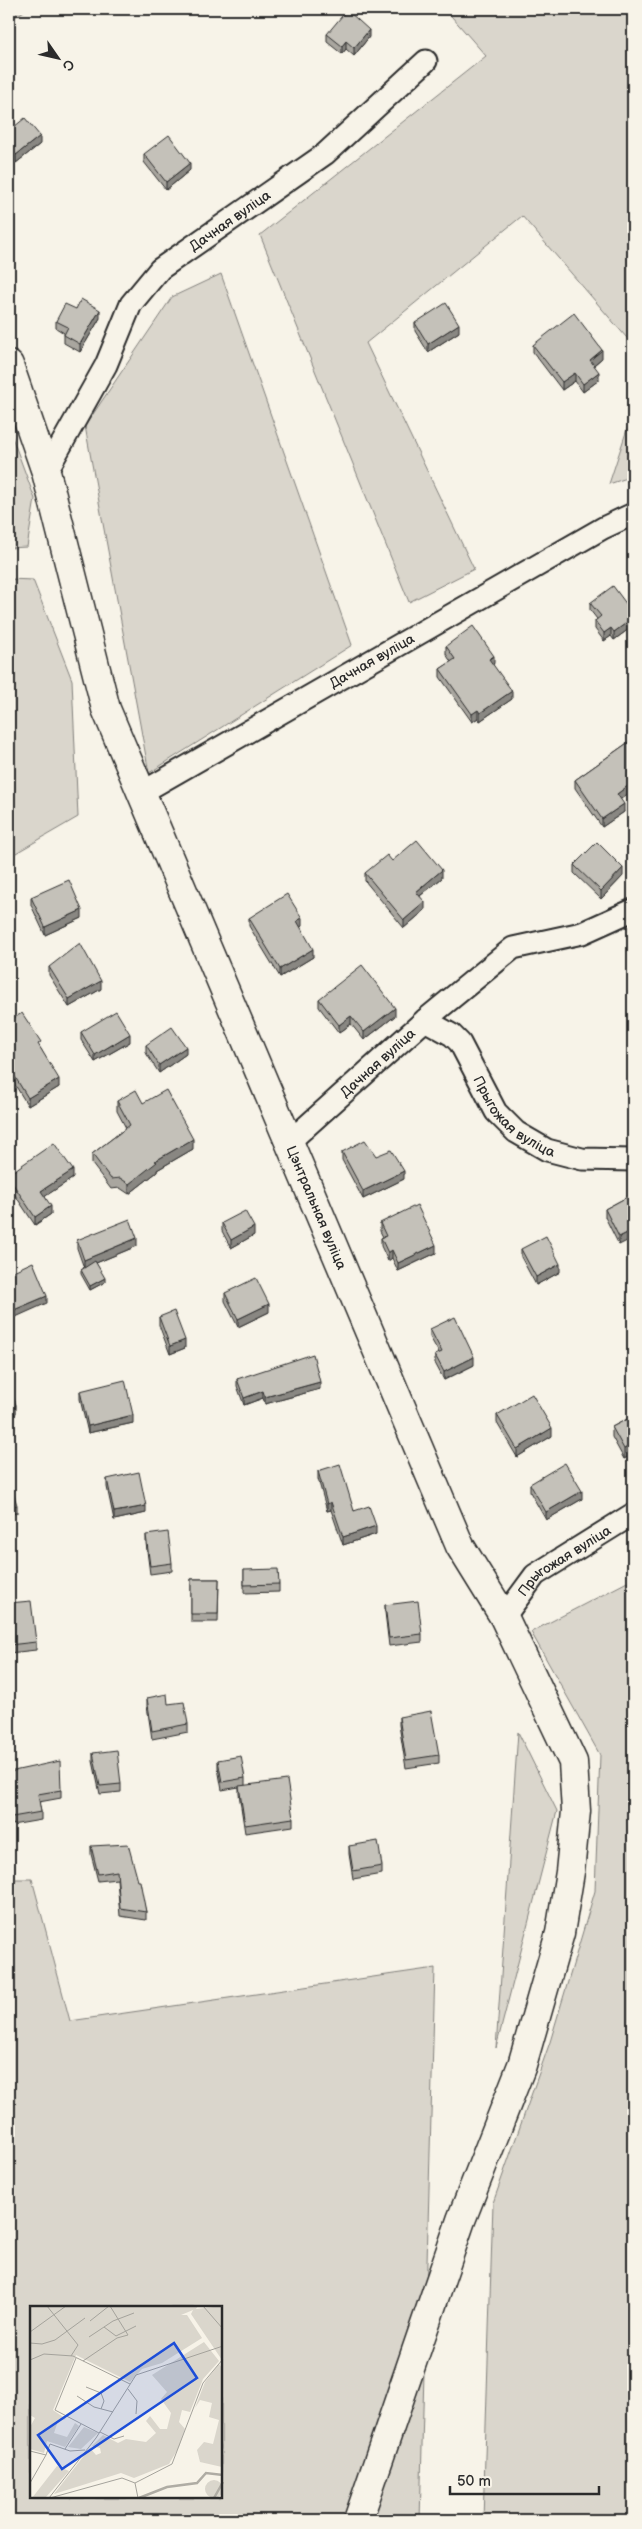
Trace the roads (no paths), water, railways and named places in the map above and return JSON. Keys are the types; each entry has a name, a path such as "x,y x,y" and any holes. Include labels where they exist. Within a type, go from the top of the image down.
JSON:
{"street":[{"name":"Дачная вуліца","path":"46,472 106,365 131,304 160,269 325,154 426,61"},
{"name":"Цэнтральная вуліца","path":"9,365 46,472 106,709 460,1546 504,1617 573,1762 576,1811 569,1881 560,1932 543,1998 522,2066 461,2220 358,2520"},
{"name":"Дачная вуліца","path":"141,793 603,528 633,514"},
{"name":"Дачная вуліца","path":"289,1142 425,1020 513,948 582,933 633,910"},
{"name":"Прыгожая вуліца","path":"425,1020 452,1035 460,1043 496,1112 516,1132 546,1150 582,1159 633,1160"},
{"name":"Прыгожая вуліца","path":"504,1617 535,1575 633,1514"}]}
